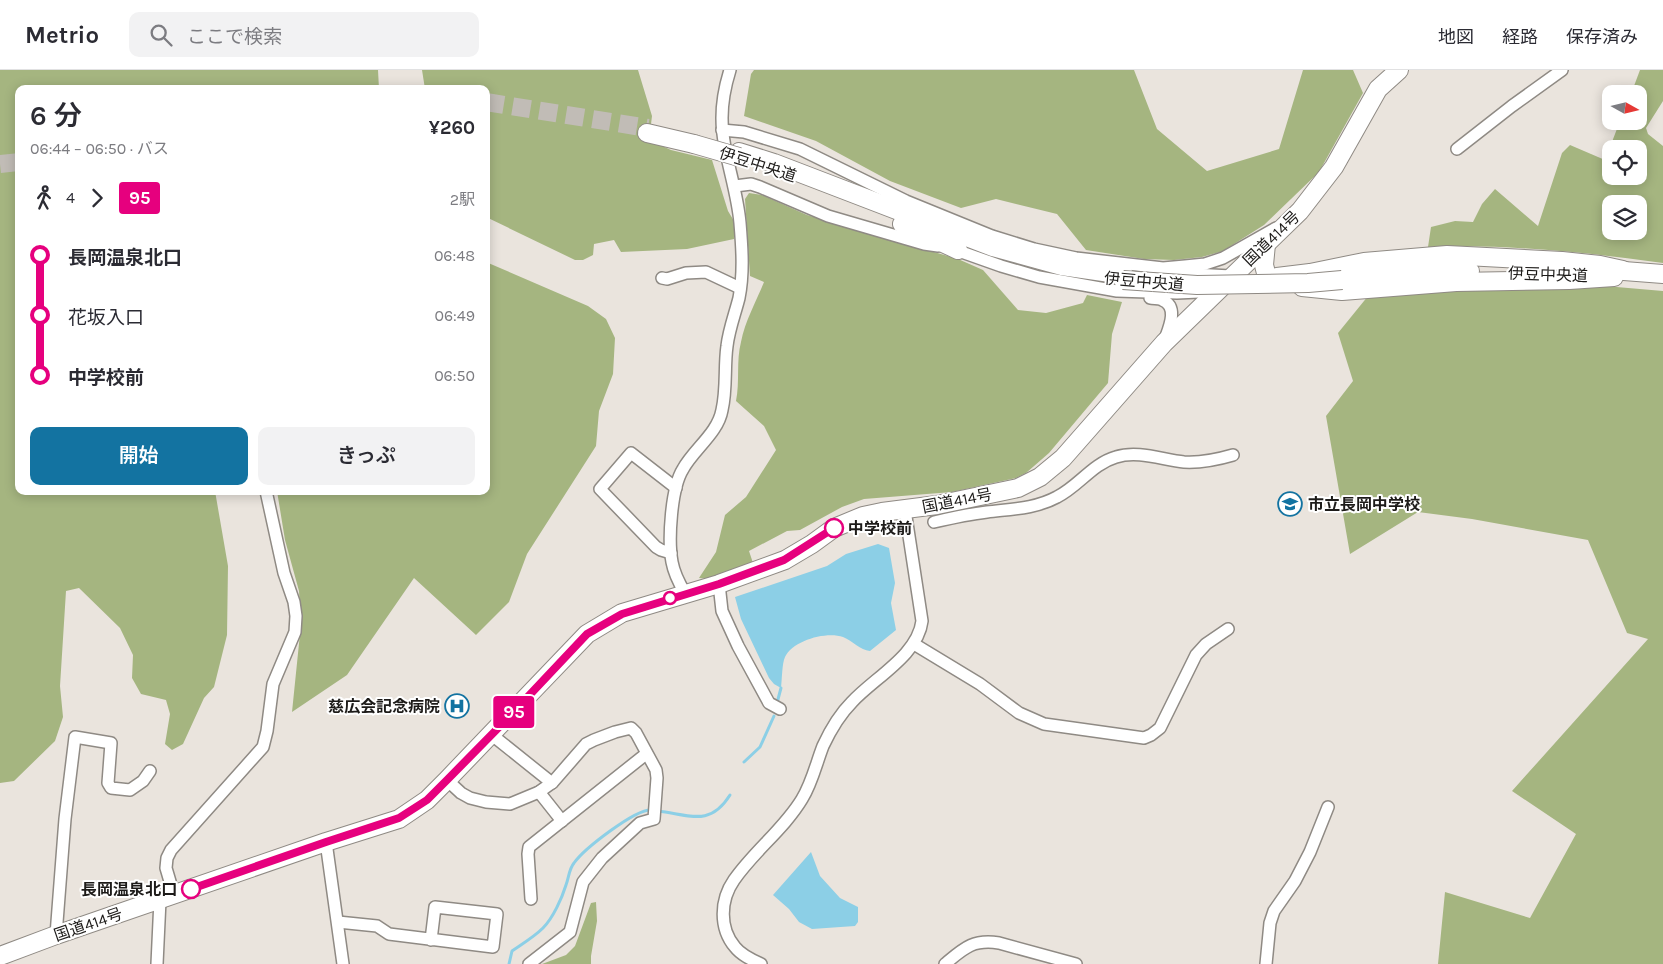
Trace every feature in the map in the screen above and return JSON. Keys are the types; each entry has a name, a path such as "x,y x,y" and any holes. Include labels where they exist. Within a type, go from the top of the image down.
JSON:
{"highway":[{"name":"国道414号","path":"0,956 56,935 399,818 427,800 587,634 622,614 719,584 784,560 834,528 864,516 937,505 1018,488 1040,477 1063,458 1164,343 1231,276 1292,220 1318,190 1334,167 1378,89 1399,70"},
{"name":"伊豆中央道","path":"647,130 742,154 992,247 1062,266 1123,278"},
{"path":"742,154 774,157 906,200"},
{"name":"伊豆中央道","path":"742,154 978,247 1056,271 1197,285 1308,283 1342,276 1432,271 1663,274"},
{"path":"816,184 861,207 958,250"},
{"path":"1266,244 1264,265 1268,277"},
{"path":"1231,276 1283,277 1364,262 1447,255 1562,261 1600,265 1618,274"},
{"path":"1216,291 1288,286 1342,291 1456,282 1569,280 1618,274"},
{"name":"伊豆中央道","path":"1618,274 1663,280"}],"street":[{"path":"685,594 678,580 671,552 673,502 683,468 710,435 720,417 724,399 728,341 742,276 738,206 722,130 724,95 730,70"},
{"path":"1457,149 1562,70"},
{"path":"722,130 744,132 800,148 906,200 992,236 1034,249 1076,258 1123,278 1177,293 1216,291"},
{"path":"735,186 752,184 836,218 924,244 958,250 1001,266 1039,276 1123,278 1152,271 1231,276"},
{"path":"1123,278 1163,268 1205,264 1223,258 1292,220"},
{"path":"662,278 667,279 697,271 706,272 740,288"},
{"path":"1123,278 1145,298 1163,300 1172,312 1172,320 1164,343"},
{"path":"671,552 660,550 600,489 631,453 676,488"},
{"path":"934,522 1041,504 1071,489 1103,462 1124,455 1149,456 1186,462 1206,462 1233,455"},
{"path":"157,964 167,898 167,858 171,850 188,830 263,747 274,684 295,632 296,616 294,602 284,573 267,495"},
{"path":"760,964 736,948 727,933 723,916 726,896 734,880 790,816 803,798 834,725 852,702 914,644 921,631 922,621 905,510"},
{"path":"719,584 722,611 738,646 769,703 780,709"},
{"path":"914,644 980,684 1028,719 1044,724 1144,738 1160,728 1196,654 1206,644 1228,629"},
{"path":"447,780 461,793 470,798 486,802 510,804 539,792 552,783 586,744 602,736 631,728 636,732 656,770 658,778 654,819 640,823 602,858 583,882 570,932 529,964"},
{"path":"492,734 552,783"},
{"path":"56,935 65,820 75,737 111,743 108,783 111,788 130,790 143,781 150,771"},
{"path":"531,899 529,847 646,754"},
{"path":"539,792 562,821"},
{"path":"1266,964 1270,923 1274,911 1295,881 1310,852 1328,807"},
{"path":"326,842 343,964"},
{"path":"338,922 376,926 389,934 431,940 492,946 497,914 435,907 431,940"},
{"path":"945,964 963,948 986,941 1076,964"}],"green space":[{"path":"0,70 378,70 379,85 15,85 15,495 216,495 228,566 227,635 214,687 204,698 183,744 172,750 165,744 170,714 166,700 141,694 132,678 133,655 120,628 79,588 66,591 60,686 63,717 55,741 14,781 0,783"},
{"path":"422,70 638,70 652,116 649,140 671,150 712,160 728,211 734,221 734,239 687,249 621,252 614,240 594,244 593,255 583,260 575,260 490,219 490,85 424,85"},
{"path":"754,70 1134,70 1157,129 1207,171 1279,149 1303,70 1353,70 1363,93 1319,172 1264,225 1223,251 1202,257 1174,260 1144,259 1086,250 1057,214 996,199 961,208 890,181 816,141 744,116 751,74"},
{"path":"1640,70 1663,70 1663,101 1648,125 1648,85 1634,85"},
{"path":"1617,130 1647,130 1648,134 1663,146 1663,263 1604,255 1517,248 1428,247 1431,227 1455,221 1473,222 1482,204 1495,189 1538,226 1562,153 1570,145 1602,159 1602,185 1647,185 1647,140 1613,140"},
{"path":"749,193 762,195 807,215 958,259 983,270 1018,310 1046,313 1083,303 1087,295 1122,302 1112,334 1108,383 1049,453 1026,473 1016,478 952,492 864,499 842,507 800,530 787,531 749,551 753,563 709,579 699,578 716,552 725,515 746,497 776,450 764,426 736,401 739,357 743,334 764,282 750,276 745,199"},
{"path":"490,264 588,306 606,319 615,338 613,374 599,411 596,446 527,554 509,602 476,635 414,578 347,675 292,712 301,624 299,591 285,540 278,495 490,495"},
{"path":"1377,285 1605,286 1663,291 1663,964 1438,964 1445,892 1530,918 1576,834 1512,791 1648,639 1627,633 1588,540 1472,519 1418,512 1350,554 1326,416 1353,381 1338,333"},
{"path":"596,902 597,921 591,964 542,964 566,955 575,946 591,903"}],"water":[{"path":"878,544 889,548 895,583 891,603 896,630 870,651 836,635 811,638 789,651 785,657 781,688 774,684 769,678 741,619 735,597 827,566 846,554"},
{"path":"811,852 820,876 840,898 858,907 858,922 855,926 812,929 799,922 789,909 773,895"}],"waterway":[{"path":"777,703 781,688"},
{"path":"744,762 760,747 774,716"},
{"path":"658,811 690,816 707,815 715,812 730,795"},
{"path":"509,964 512,951 547,924 557,908 574,863 611,830 634,815 652,810"}],"tunnel":[{"path":"490,103 648,128"},
{"path":"0,164 15,162"}],"bus line":[{"name":"95","path":"191,889 399,818 427,800 587,634 622,614 719,584 784,560 812,544 834,528"}],"place":[{"name":"市立長岡中学校","path":"1290,504"},
{"name":"中学校前","path":"834,528"},
{"name":"慈広会記念病院","path":"457,706"},
{"name":"長岡温泉北口","path":"191,889"}]}
